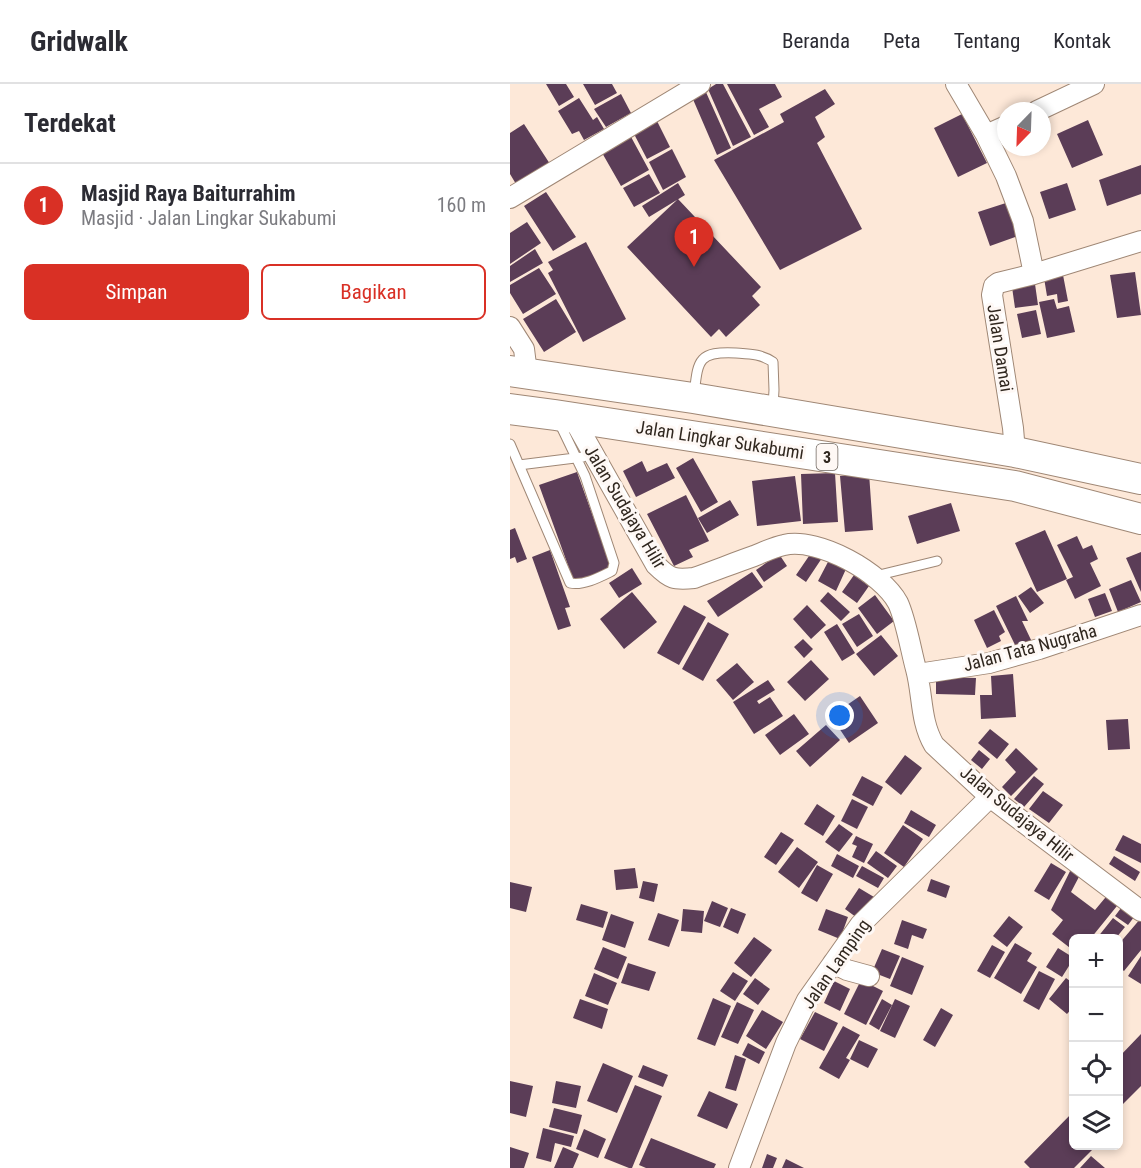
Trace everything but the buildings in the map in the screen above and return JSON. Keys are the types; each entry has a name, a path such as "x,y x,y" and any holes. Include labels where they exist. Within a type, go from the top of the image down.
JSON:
{"main road":[{"name":"Jalan Lingkar Sukabumi","path":"518,372 693,398 1015,452 1141,479"},
{"name":"Jalan Lingkar Sukabumi","path":"510,409 1016,486 1141,519"}],"street":[{"path":"510,198 700,84"},
{"path":"956,84 986,135 1006,176 1023,221 1034,274 1141,241"},
{"path":"1051,104 1094,84"},
{"path":"986,135 997,130"},
{"name":"Jalan Damai","path":"1015,452 992,290 998,283 1034,274"},
{"path":"510,327 524,349 518,372"},
{"name":"Jalan Sudajaya Hilir","path":"564,416 586,457 656,566 668,576 679,579 694,578 786,544 806,545 829,550 849,560 887,589 898,604 918,674 925,723 934,745 990,797 1141,910"},
{"name":"Jalan Tata Nugraha","path":"918,674 989,663 1141,615"},
{"name":"Jalan Lamping","path":"739,1168 786,1043 807,1000 860,925 990,797"},
{"path":"833,963 868,976"}],"lane":[{"path":"693,398 697,369 703,359 714,352 762,355 773,362 772,411"},
{"path":"510,444 519,465 569,581 578,584 612,571 615,563 586,457 519,465"},
{"path":"872,577 937,561"}],"place":[{"name":"Masjid Raya Baiturrahim","path":"694,267"}]}
